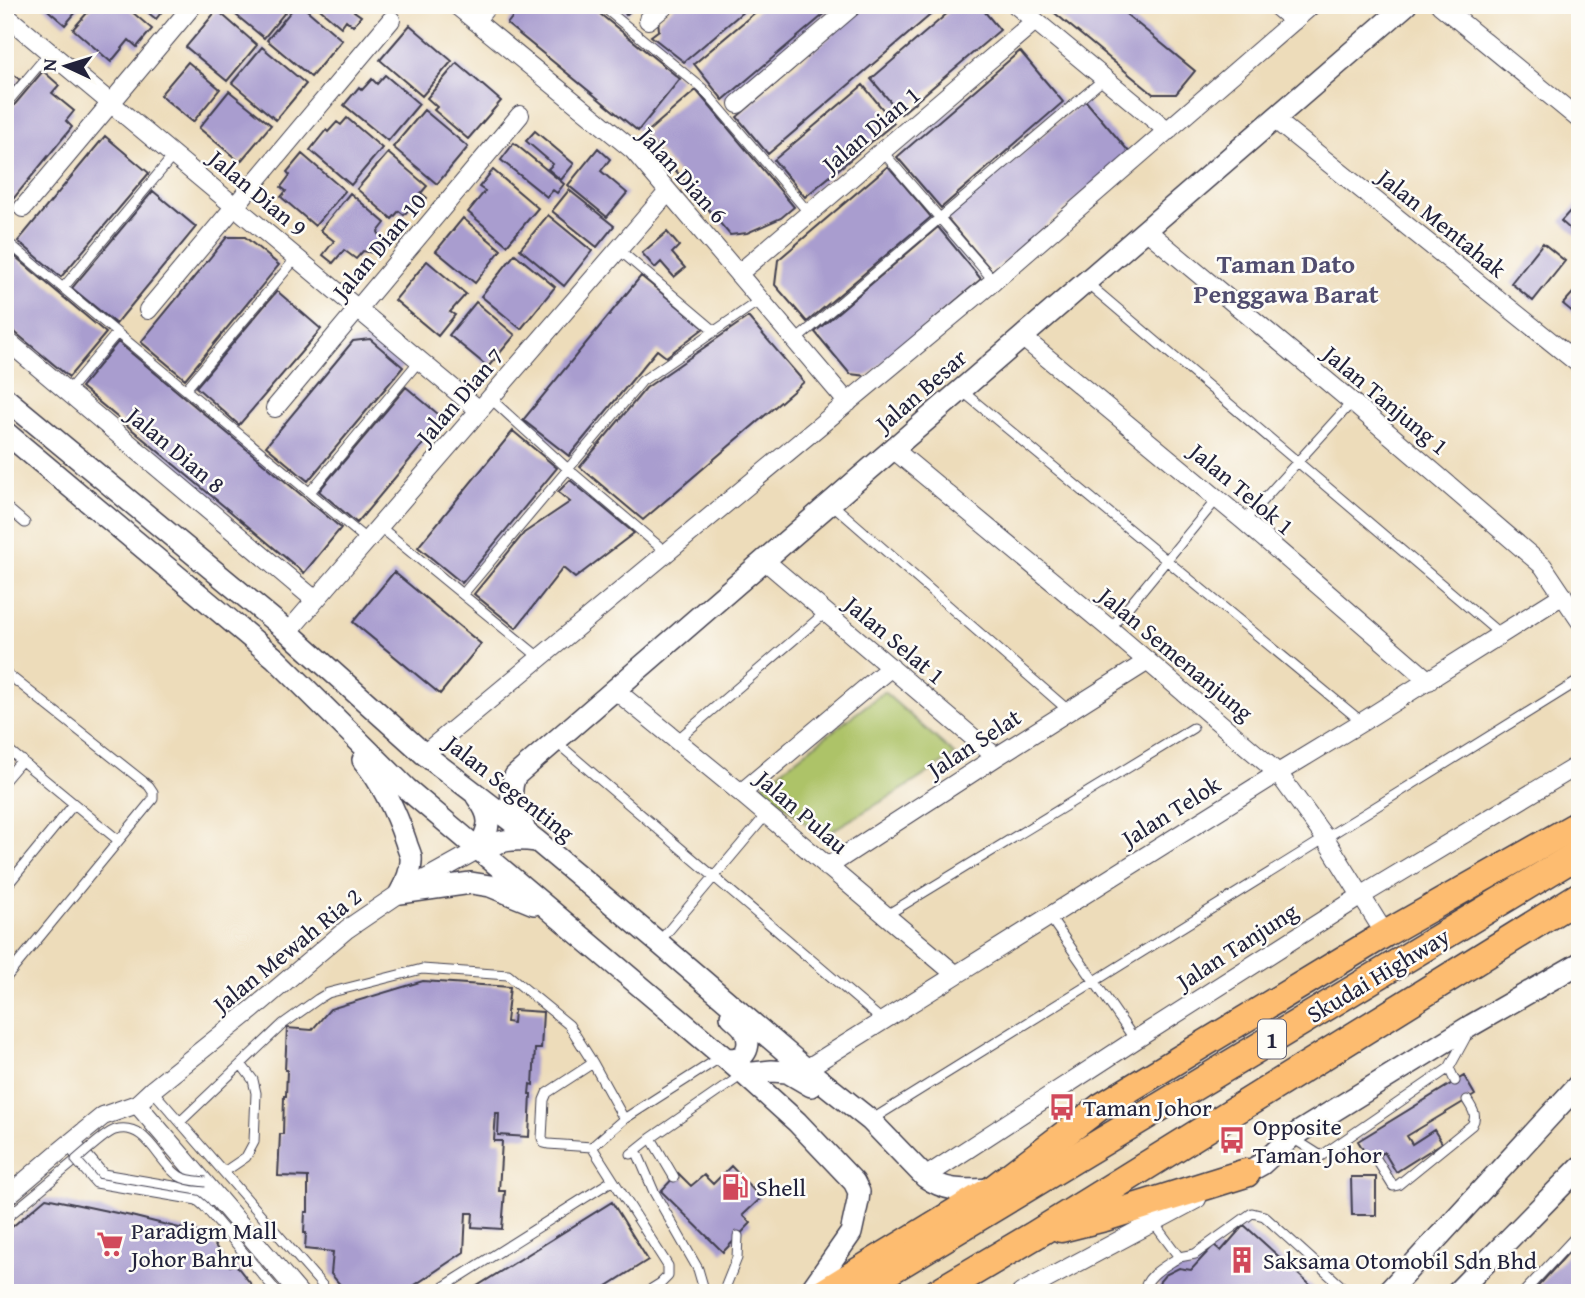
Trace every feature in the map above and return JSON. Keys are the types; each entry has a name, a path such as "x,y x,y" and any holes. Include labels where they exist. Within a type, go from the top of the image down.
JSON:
{"highway":[{"name":"Skudai Highway","path":"852,1293 1580,853"},
{"name":"Skudai Highway","path":"937,1293 1035,1235 1580,896"},
{"path":"1035,1235 1105,1217 1246,1173"}],"main road":[{"path":"822,1293 992,1189 1100,1107 1385,934 1580,823"}],"street":[{"path":"23,208 193,5"},
{"name":"Jalan Dian 6","path":"456,5 633,150 848,403"},
{"path":"475,21 488,5"},
{"path":"648,20 666,5"},
{"path":"738,104 854,5"},
{"path":"1016,5 1168,131"},
{"path":"1275,5 1294,21"},
{"name":"Jalan Besar","path":"424,754 994,281 1312,5"},
{"name":"Jalan Besar","path":"531,836 510,799 515,776 1406,5"},
{"path":"1440,5 1580,120"},
{"name":"Jalan Dian 9","path":"5,15 420,360 485,404"},
{"path":"148,310 391,20"},
{"name":"Jalan Dian 1","path":"738,274 1035,21"},
{"name":"Jalan Dian 10","path":"275,408 520,114"},
{"name":"Jalan Mentahak","path":"1274,119 1580,365"},
{"name":"Jalan Dian 7","path":"288,632 668,192"},
{"name":"Jalan Tanjung 1","path":"1146,230 1543,566 1580,621"},
{"name":"Jalan Telok 1","path":"1023,337 1244,521 1429,681"},
{"name":"Jalan Dian 8","path":"5,339 315,600"},
{"name":"Jalan Segenting","path":"5,398 288,632 424,754 531,836 870,1120 925,1177 948,1190 992,1189"},
{"path":"5,432 275,658 407,789 744,1074 797,1122 854,1182 859,1192 859,1201 851,1233 809,1293"},
{"name":"Jalan Semenanjung","path":"893,449 1278,772 1325,838 1385,934"},
{"name":"Jalan Selat 1","path":"764,560 996,757"},
{"name":"Jalan Telok","path":"806,1069 1563,595"},
{"path":"288,632 300,675 330,721 374,774 402,830 411,857 408,879 400,893"},
{"name":"Jalan Selat","path":"827,867 1148,661"},
{"path":"741,793 891,667"},
{"name":"Jalan Pulau","path":"615,690 955,974"},
{"name":"Jalan Tanjung","path":"925,1177 1361,896 1580,764"},
{"path":"473,792 485,808 489,819 487,832 479,849"},
{"path":"479,849 504,840 531,836"},
{"name":"Jalan Mewah Ria 2","path":"137,1104 347,929 400,893 479,849"},
{"path":"400,893 471,883 490,886 552,912"},
{"path":"659,943 685,975 744,1029 748,1039 746,1051 735,1059 724,1057"},
{"path":"1021,1293 1262,1164 1291,1137 1580,962"},
{"path":"744,1074 787,1072 870,1120"},
{"path":"1387,1293 1580,1083"},
{"path":"1559,1107 1580,1091"},
{"path":"5,1198 73,1152 103,1116 137,1104 299,1293"},
{"path":"73,1152 102,1178 219,1198"},
{"path":"1456,1293 1580,1167"}],"lane":[{"path":"601,5 703,89 809,213"},
{"path":"5,105 50,52"},
{"path":"795,341 1105,78"},
{"path":"882,151 994,281"},
{"path":"63,288 174,155"},
{"path":"5,240 310,492 463,594 540,658"},
{"path":"618,249 715,331"},
{"path":"186,389 297,257"},
{"path":"1086,282 1500,634"},
{"path":"463,594 642,381 760,300"},
{"path":"68,391 117,333"},
{"path":"310,492 420,360"},
{"path":"961,390 1362,722"},
{"path":"1244,521 1352,402"},
{"path":"485,404 667,552"},
{"path":"1110,629 1217,499"},
{"path":"830,503 1069,711"},
{"path":"5,506 25,523"},
{"path":"677,740 825,613"},
{"path":"5,672 149,786 153,792 150,805 118,840 5,979"},
{"path":"870,1120 1580,680"},
{"path":"885,916 1193,728"},
{"path":"555,741 883,1021"},
{"path":"5,747 118,840"},
{"path":"5,780 22,760"},
{"path":"5,888 74,804"},
{"path":"659,943 766,815"},
{"path":"1049,916 1135,1040"},
{"path":"180,1122 282,1024 318,999 328,993 422,969 508,975 569,1025 624,1119"},
{"path":"1291,1137 1321,1156 1362,1133 1449,1068 1472,1025"},
{"path":"593,1063 547,1093 544,1100 544,1143 592,1147 624,1119 724,1057"},
{"path":"224,1172 246,1157 254,1142 256,1093 253,1080 241,1064"},
{"path":"1449,1068 1455,1081"},
{"path":"705,1293 698,1269 634,1152 744,1074"},
{"path":"152,1090 329,1293"},
{"path":"1376,1157 1393,1186 1398,1185 1472,1125 1475,1114 1467,1100"},
{"path":"5,1219 73,1152 114,1130 126,1129 140,1133 176,1174 185,1179 206,1182"},
{"path":"651,1138 674,1177"},
{"path":"592,1147 668,1266 668,1276 645,1293"},
{"path":"73,1152 96,1183 197,1200 278,1293"},
{"path":"434,1293 613,1180"},
{"path":"1144,1293 1145,1283 1151,1277 1179,1257 1195,1254 1252,1213 1264,1216 1349,1293"},
{"path":"1153,1222 1179,1257"},
{"path":"1523,1293 1580,1232"},
{"path":"723,1293 737,1258 738,1236"}],"green space":[{"path":"884,692 955,755 821,837 762,785"}],"building":[{"path":"42,5 82,5 65,25"},
{"path":"94,5 124,5 152,29 137,47 129,40 111,62 73,29"},
{"path":"139,5 167,5 156,19"},
{"path":"234,5 291,5 264,38 230,10"},
{"path":"296,5 301,5 342,40 311,77 267,40"},
{"path":"315,5 359,5 354,11 361,16 353,26 346,20 341,27"},
{"path":"522,5 589,5 680,79 638,131 507,24"},
{"path":"619,5 637,5 626,15"},
{"path":"676,5 751,5 684,62 651,36 659,30 658,21"},
{"path":"764,5 835,5 723,100 694,64"},
{"path":"867,5 942,5 768,154 737,117"},
{"path":"957,5 979,5 1000,30 901,114 871,79"},
{"path":"1045,5 1115,5 1195,71 1176,94 1153,94"},
{"path":"217,10 257,45 227,81 186,47"},
{"path":"410,25 452,61 422,96 380,60"},
{"path":"262,47 306,84 276,120 232,83"},
{"path":"1020,51 1063,102 941,208 897,157"},
{"path":"188,62 220,89 193,122 160,95"},
{"path":"457,63 501,101 468,139 434,110 437,107 427,98"},
{"path":"5,67 20,80 5,97"},
{"path":"43,71 59,85 52,93 74,111 66,121 72,127 5,209 5,116"},
{"path":"385,75 419,104 388,141 344,105 359,87 362,90 372,79 377,84"},
{"path":"863,85 894,123 805,197 774,160"},
{"path":"696,90 794,207 781,218 747,233 730,235 645,134"},
{"path":"229,91 271,125 240,162 199,128"},
{"path":"1085,100 1130,153 992,271 947,218"},
{"path":"424,110 468,147 437,184 393,147"},
{"path":"347,118 382,148 351,185 310,150 326,130 328,132 337,122 341,125"},
{"path":"535,131 574,164 561,180 548,169 553,164 526,141"},
{"path":"105,136 149,173 61,277 18,241"},
{"path":"514,143 564,184 557,193 553,190 547,197 501,160"},
{"path":"598,148 610,159 601,171 627,193 607,217 568,185"},
{"path":"388,153 427,186 421,193 427,198 419,208 413,204 404,215 399,211 392,219 357,189"},
{"path":"302,154 345,191 315,226 281,197 286,191 281,187 290,175 287,172"},
{"path":"888,166 931,217 807,322 775,285 778,260"},
{"path":"493,170 538,208 507,245 468,212 485,191 479,187"},
{"path":"569,190 614,226 597,247 552,211"},
{"path":"153,191 196,227 116,324 72,288"},
{"path":"350,193 385,223 378,232 382,246 373,253 363,251 356,259 344,250 333,263 323,255 334,241 320,230"},
{"path":"1580,200 1580,238 1561,221"},
{"path":"548,215 592,251 564,286 520,249"},
{"path":"463,218 501,250 475,283 436,251"},
{"path":"938,227 981,279 867,376 850,374 815,332"},
{"path":"667,232 679,246 672,253 685,268 674,277 661,262 655,268 642,253"},
{"path":"227,237 245,237 279,265 185,379 141,342"},
{"path":"1543,243 1565,261 1533,301 1511,283"},
{"path":"5,248 106,333 69,377 5,324"},
{"path":"515,254 555,287 521,329 481,296"},
{"path":"427,261 466,294 450,312 455,315 438,336 395,300"},
{"path":"641,276 704,328 666,357 657,350 569,456 523,420"},
{"path":"1580,285 1580,318 1563,304"},
{"path":"277,291 321,329 239,425 196,387"},
{"path":"476,302 515,335 488,367 449,335"},
{"path":"748,317 804,382 643,520 580,467 646,388"},
{"path":"370,339 403,367 308,481 266,446 353,341"},
{"path":"118,342 341,528 304,573 81,387"},
{"path":"406,387 444,419 357,523 319,491"},
{"path":"513,431 557,468 462,583 418,547"},
{"path":"570,480 634,533 575,578 563,568 516,628 474,594 524,533 570,502 558,492"},
{"path":"394,572 481,644 440,694 353,622"},
{"path":"423,981 510,987 506,1022 513,1023 514,1010 543,1012 541,1049 535,1049 533,1085 530,1084 529,1137 498,1135 499,1113 496,1113 494,1141 502,1141 499,1191 505,1191 502,1229 472,1227 473,1213 466,1213 464,1252 403,1293 347,1293 331,1274 333,1252 305,1249 308,1177 278,1176 280,1134 283,1134 286,1096 287,1028 312,1030 330,1009"},
{"path":"1464,1076 1475,1095 1407,1136 1412,1144 1434,1130 1442,1143 1396,1172 1384,1152 1370,1161 1358,1141"},
{"path":"731,1166 761,1198 743,1215 751,1223 723,1252 661,1191 678,1173 691,1186 704,1175 713,1184"},
{"path":"1351,1177 1376,1177 1376,1215 1352,1215"},
{"name":"Paradigm Mall Johor Bahru","path":"46,1198 207,1235 230,1266 235,1264 258,1293 5,1293 5,1233"},
{"path":"612,1202 648,1260 596,1293 466,1293"},
{"name":"Saksama Otomobil Sdn Bhd","path":"1244,1225 1319,1293 1157,1293 1160,1281 1165,1275 1179,1268 1191,1270 1214,1245 1221,1251"},
{"path":"1580,1240 1580,1293 1532,1293"}],"place":[{"name":"Taman Johor","path":"1062,1107"},
{"name":"Opposite Taman Johor","path":"1232,1140"},
{"name":"Shell","path":"735,1187"},
{"name":"Paradigm Mall Johor Bahru","path":"110,1244"},
{"name":"Saksama Otomobil Sdn Bhd","path":"1242,1260"}],"district":[{"name":"Taman Dato Penggawa Barat","path":"1286,278"}]}
